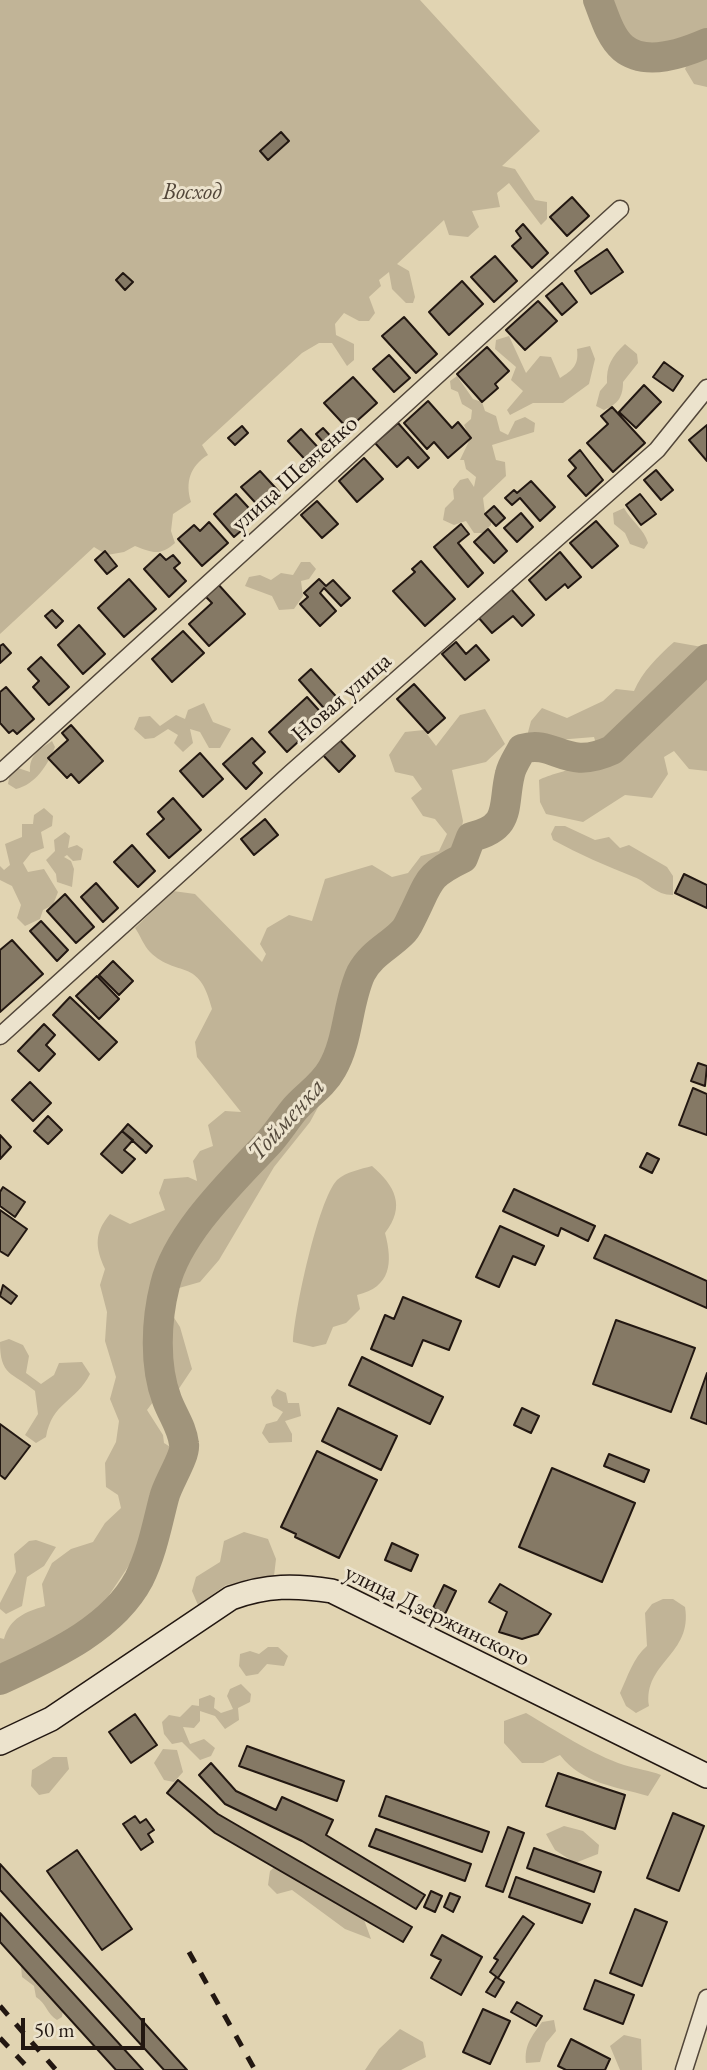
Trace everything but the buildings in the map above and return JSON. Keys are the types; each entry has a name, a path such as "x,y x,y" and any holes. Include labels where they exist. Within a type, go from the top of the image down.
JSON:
{"street":[{"name":"улица Шевченко","path":"0,773 620,209"},
{"name":"Новая улица","path":"0,1036 292,772 657,450 707,388"},
{"name":"улица Дзержинского","path":"0,1743 60,1714 231,1598 252,1590 296,1585 332,1591 707,1776"},
{"path":"684,2070 707,1998"}],"green space":[{"name":"Восход","path":"0,0 420,0 540,131 502,166 515,169 535,200 547,202 547,219 541,225 509,183 497,193 500,207 472,211 479,227 468,237 449,235 444,220 397,264 409,271 415,297 413,303 406,303 392,289 389,272 379,280 381,286 369,297 375,313 369,321 359,321 344,313 335,324 336,335 354,344 354,360 347,366 332,343 319,343 302,353 202,445 208,455 197,464 190,475 191,502 173,514 171,531 175,543 160,552 135,546 124,552 107,555 94,547 0,634"},
{"path":"605,0 707,0 707,31 672,43 645,46 624,34"},
{"path":"707,48 707,87 694,84 685,69 690,59"},
{"path":"509,336 526,373 540,356 551,357 560,378 574,366 577,349 590,346 595,359 589,384 563,403 533,403 510,415 507,410 523,391 511,380 516,367 495,349 496,340"},
{"path":"625,344 637,354 638,363 623,382 619,399 604,410 596,406 600,391 607,383 611,362"},
{"path":"457,376 473,399 482,402 485,411 496,416 500,431 508,435 515,421 525,417 535,423 534,432 492,445 496,460 505,462 506,476 483,498 485,513 491,517 491,525 483,533 474,533 466,521 454,525 443,520 445,508 454,499 453,489 460,480 468,478 474,487 476,477 466,469 464,460 460,460 470,439 464,425 471,419 472,410 462,404 458,392 451,389 450,381"},
{"path":"624,508 646,538 648,543 644,549 630,544 625,533 614,524 613,513"},
{"path":"301,562 310,562 316,569 309,579 301,581 303,596 294,609 279,610 272,596 245,586 249,577 260,575 271,580 281,573 293,575"},
{"path":"674,642 702,647 699,667 682,683 681,691 707,667 707,771 689,769 674,751 664,757 668,774 652,798 625,795 583,822 546,814 540,802 539,780 587,761 596,747 594,737 545,741 527,736 531,721 542,708 567,718 603,701 616,689 634,691 641,677"},
{"path":"204,703 213,722 231,729 220,748 209,748 200,732 190,729 193,743 183,752 174,743 178,735 168,729 154,738 145,739 134,729 139,717 150,716 160,726 176,715 185,719 188,710"},
{"path":"485,709 505,744 486,762 452,770 463,821 458,851 427,890 410,894 405,916 391,936 368,949 314,1083 322,1100 310,1122 274,1167 219,1260 200,1282 172,1290 167,1297 167,1307 180,1327 192,1369 172,1399 156,1398 147,1410 163,1435 164,1443 172,1448 175,1465 166,1482 158,1525 149,1544 136,1555 95,1616 52,1651 0,1674 0,1638 4,1639 10,1626 19,1617 45,1606 42,1584 52,1563 71,1549 93,1542 105,1523 121,1508 118,1495 106,1487 105,1463 116,1442 119,1421 110,1399 116,1377 105,1341 107,1312 100,1285 105,1269 98,1247 101,1228 110,1214 130,1224 165,1210 159,1193 164,1179 188,1177 197,1181 193,1161 200,1151 213,1146 208,1125 225,1111 241,1112 197,1057 195,1042 212,1009 207,992 194,975 160,960 150,952 135,928 173,891 195,894 262,962 266,954 260,944 267,928 289,915 312,921 325,879 372,865 392,877 408,873 421,856 439,851 447,834 435,819 423,816 411,798 422,789 413,776 395,772 389,755 405,732 424,730 436,746 460,715"},
{"path":"52,741 55,747 52,754 35,779 16,789 8,784 10,773 18,768 30,772 33,757"},
{"path":"44,808 53,816 52,826 41,832 44,848 31,853 23,863 28,872 44,869 58,892 53,905 43,910 40,919 25,926 17,918 21,905 12,886 0,880 0,866 4,870 10,865 5,844 22,837 22,824 33,824 34,815"},
{"path":"555,826 565,826 595,840 609,837 620,848 629,845 667,867 673,876 673,895 656,891 639,879 553,840 551,834"},
{"path":"65,832 70,836 68,848 77,845 83,849 81,860 73,861 67,855 64,857 71,861 74,869 72,887 57,882 56,874 46,860 55,851 54,840"},
{"path":"372,1166 387,1181 395,1197 395,1214 385,1233 389,1254 387,1272 377,1286 357,1295 360,1309 346,1323 333,1327 326,1344 313,1347 293,1342 308,1258 330,1192 341,1177"},
{"path":"9,1339 23,1345 29,1356 26,1373 41,1384 54,1375 59,1363 82,1362 90,1374 78,1391 53,1416 46,1437 36,1443 25,1435 38,1414 35,1391 9,1372 2,1361 0,1342"},
{"path":"277,1389 286,1393 288,1403 299,1403 301,1416 285,1421 292,1434 292,1442 269,1443 262,1433 266,1424 277,1421 283,1412 273,1406 271,1397"},
{"path":"244,1532 268,1539 276,1559 274,1576 226,1585 198,1605 192,1591 196,1577 220,1562 224,1541"},
{"path":"36,1540 56,1547 44,1566 27,1577 22,1606 6,1614 0,1609 0,1603 16,1572 14,1554 29,1541"},
{"path":"663,1599 673,1599 685,1607 686,1623 676,1648 653,1679 649,1691 649,1706 636,1713 626,1706 620,1693 634,1662 647,1646 645,1613 652,1604"},
{"path":"268,1647 278,1647 288,1656 284,1666 267,1664 258,1674 246,1676 239,1666 240,1654 250,1651 259,1654"},
{"path":"241,1684 251,1694 250,1702 238,1708 239,1720 225,1729 215,1716 200,1711 200,1721 194,1728 183,1727 190,1744 204,1739 215,1748 211,1756 200,1760 182,1742 172,1744 164,1734 162,1722 169,1715 180,1717 192,1705 199,1706 199,1699 210,1695 215,1698 214,1708 221,1713 233,1709 227,1696 230,1689"},
{"path":"526,1713 600,1755 661,1775 648,1796 589,1778 569,1765 560,1755 543,1763 522,1763 504,1743 504,1721"},
{"path":"163,1749 177,1750 183,1772 174,1782 164,1780 154,1763"},
{"path":"53,1757 67,1757 69,1769 49,1793 39,1795 31,1786 32,1770"},
{"path":"564,1826 583,1831 599,1845 598,1854 575,1863 555,1850 546,1834"},
{"path":"277,1865 363,1917 371,1939 345,1929 292,1890 277,1894 268,1885 270,1871"},
{"path":"21,1966 63,2010 62,2017 57,2020 54,2018 36,1997 34,1986 22,1977"},
{"path":"554,2020 556,2031 546,2043 540,2062 526,2063 528,2046 535,2032 542,2022"},
{"path":"400,2029 423,2042 426,2057 401,2070 365,2070 379,2049"},
{"path":"624,2035 641,2039 642,2070 620,2070 610,2046"}],"waterway":[{"name":"Тойменка","path":"598,0 614,38 632,54 643,57 665,56 707,43"},
{"name":"Тойменка","path":"0,1680 39,1662 96,1627 113,1613 139,1579 151,1549 166,1492 184,1449 181,1432 163,1387 158,1358 160,1313 172,1265 194,1226 328,1075 338,1058 356,985 365,966 405,929 430,880 463,858 471,837 484,833 500,821 511,771 522,749 544,748 583,758 612,750 707,659"}],"railway":[{"path":"189,1952 255,2070"},
{"path":"0,2006 56,2070"},
{"path":"0,2038 30,2070"}]}
